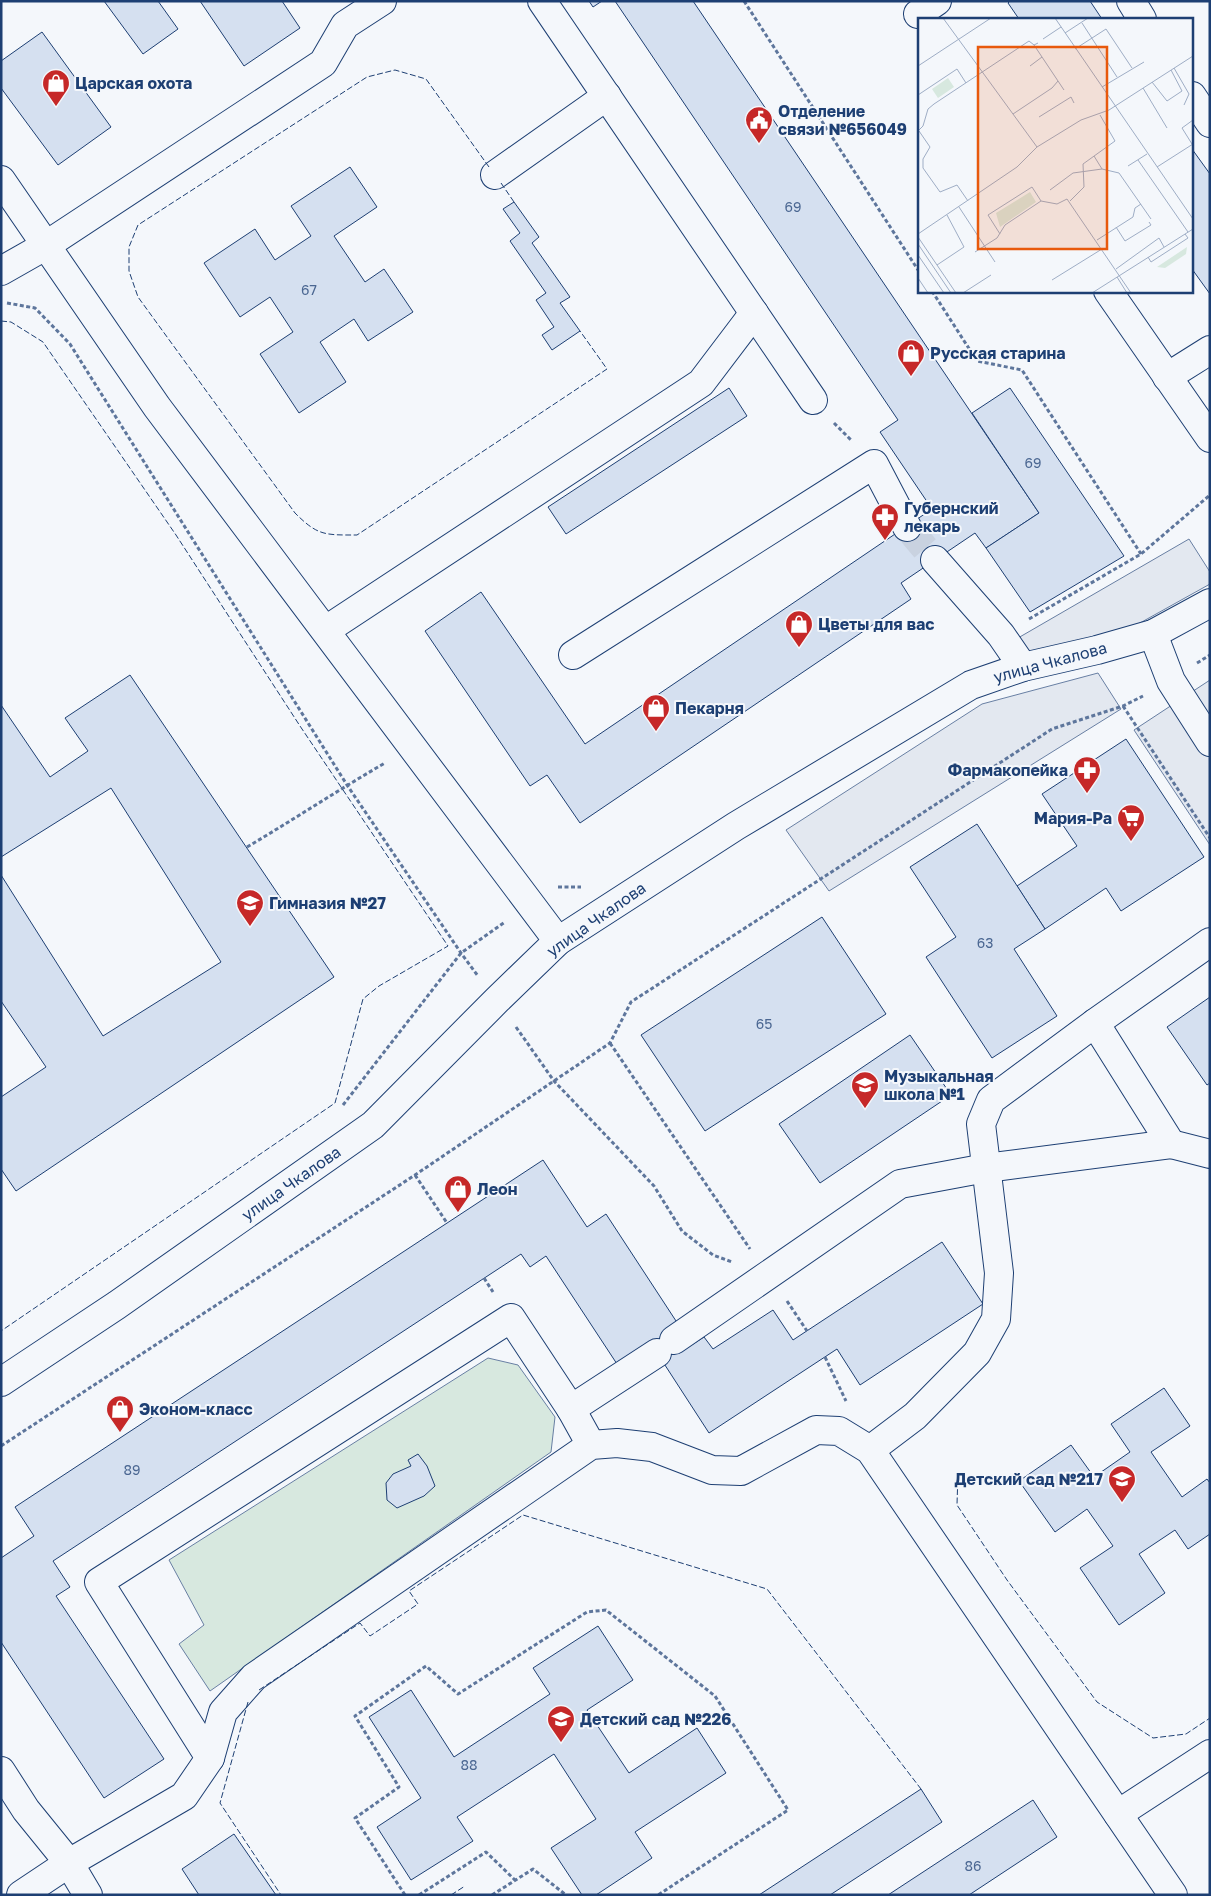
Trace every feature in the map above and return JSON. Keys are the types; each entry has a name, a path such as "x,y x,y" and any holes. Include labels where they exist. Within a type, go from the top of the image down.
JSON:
{"street":[{"path":"1,271 45,246 323,63 345,25 382,1"},
{"path":"542,1 812,400"},
{"path":"1131,1 1141,18"},
{"path":"495,174 607,96"},
{"path":"1194,99 1210,123"},
{"path":"1,180 157,407 558,941"},
{"path":"1109,292 1210,438"},
{"path":"326,630 701,382 754,313"},
{"path":"1167,377 1210,350"},
{"path":"573,655 874,464 907,526"},
{"path":"935,560 1001,635 1023,666"},
{"name":"улица Чкалова","path":"1,1382 117,1305 373,1125 558,941 736,826 971,685 1023,666 1097,650 1153,634 1210,603"},
{"path":"1153,634 1171,681 1210,742"},
{"path":"870,1450 915,1416 977,1353 996,1319 999,1273 981,1124 991,1100 1095,1023 1210,942"},
{"path":"1095,1023 1172,1144"},
{"path":"571,1409 900,1184 986,1168 1172,1144 1210,1154"},
{"path":"210,1758 99,1582 511,1318 571,1409 591,1445"},
{"path":"22,1895 69,1863 184,1796 210,1758 223,1712 254,1677 591,1445 617,1443 652,1447 712,1470 741,1471 816,1430 839,1431 870,1450 1173,1895"},
{"path":"1118,1814 1210,1754"},
{"path":"1,1772 26,1810 69,1863 88,1895"}],"path":[{"path":"744,1 918,270"},
{"path":"933,292 977,361 1022,370 1142,554"},
{"path":"1,302 35,308 70,344 347,785 461,954 497,1000 554,1081 654,1186 682,1231 712,1255 768,1274"},
{"path":"812,400 874,464"},
{"path":"1,1446 415,1175 610,1043 631,1002 1052,729 1123,706 1171,681 1210,655"},
{"path":"1123,706 1210,838"},
{"path":"247,848 347,785 412,748"},
{"path":"610,1043 696,1170"},
{"path":"415,1175 447,1223"},
{"path":"404,1895 355,1818 399,1786 355,1716 426,1666 458,1694 587,1612 606,1610 715,1696 788,1810 658,1895"},
{"path":"419,1895 486,1852 515,1880"},
{"path":"492,1895 533,1870 566,1895"}],"shaded area":[{"path":"1189,539 1210,572 1210,584 1113,638 1029,656 1018,638"},
{"path":"1098,673 1121,709 829,891 786,830 982,704"},
{"path":"1210,680 1210,845 1134,730"},
{"path":"488,1358 518,1365 555,1417 551,1452 210,1691 179,1644 204,1625 169,1560"}],"building":[{"path":"104,1 158,1 178,29 143,54"},
{"path":"200,1 282,1 300,28 244,66"},
{"path":"589,1 602,1 593,7"},
{"path":"615,1 693,1 1039,513 986,548 975,533 935,560 901,583 911,599 580,823 547,775 530,786 425,631 481,592 585,744 932,509 880,432 898,420"},
{"path":"1010,1 1090,1 1101,18 1018,18 1008,3"},
{"name":"Царская охота","path":"42,32 111,127 58,165 1,88 1,61"},
{"path":"1194,152 1210,174 1210,294 1194,272"},
{"path":"350,167 377,207 334,236 365,282 384,269 413,312 368,341 354,319 320,342 346,382 299,413 260,354 293,332 270,297 240,317 204,263 255,229 275,260 311,236 291,206"},
{"path":"514,202 539,237 532,243 570,297 560,303 580,331 552,350 542,335 554,327 536,300 546,293 510,241 520,233 503,209"},
{"path":"729,388 747,416 566,534 548,507"},
{"path":"1010,388 1124,556 1030,612 986,548 1039,513 972,413"},
{"name":"Гимназия №27","path":"130,675 334,977 16,1191 1,1169 1,1097 46,1067 1,1001 1,875 103,1036 221,962 111,788 1,857 1,705 50,777 88,751 65,718"},
{"path":"1126,739 1204,857 1121,911 1106,888 1045,929 1017,886 1077,846 1042,794"},
{"path":"977,824 1045,929 1014,949 1057,1016 992,1058 926,957 956,937 910,867"},
{"path":"822,917 886,1014 705,1131 641,1035"},
{"path":"1210,997 1210,1083 1207,1085 1167,1027"},
{"name":"Музыкальная школа №1","path":"910,1035 951,1095 820,1183 779,1124"},
{"path":"543,1160 587,1227 606,1214 678,1324 682,1351 704,1337 713,1349 773,1310 793,1340 942,1242 983,1304 860,1385 837,1349 709,1433 650,1342 617,1364 546,1256 530,1267 521,1254 53,1561 70,1587 56,1596 164,1759 104,1798 1,1642 1,1558 34,1536 15,1507"},
{"name":"Детский сад №217","path":"1164,1388 1190,1426 1151,1452 1182,1497 1207,1479 1210,1483 1210,1534 1188,1549 1175,1530 1139,1554 1165,1593 1119,1625 1080,1568 1113,1546 1087,1509 1055,1532 1019,1481 1071,1445 1094,1477 1130,1452 1111,1424"},
{"path":"418,1454 427,1466 435,1486 424,1496 397,1508 387,1500 386,1483 393,1474 411,1466 408,1460"},
{"path":"598,1626 633,1680 587,1710 629,1773 697,1728 726,1773 635,1832 652,1858 596,1895 582,1895 551,1848 596,1819 554,1754 457,1817 473,1841 411,1880 377,1827 421,1798 369,1717 411,1690 454,1757 550,1694 533,1668"},
{"path":"921,1789 942,1822 830,1895 759,1895"},
{"path":"1033,1800 1057,1837 969,1895 888,1895"},
{"path":"234,1834 276,1895 199,1895 182,1869"}],"tunnel":[{"path":"907,527 935,560"}],"fence":[{"path":"489,167 426,79 395,70 367,77 138,225 129,247 129,271 138,297 295,513 316,530 329,534 357,535 607,369 580,331"},
{"path":"501,183 514,202"},
{"path":"1,321 11,322 43,342 176,535 300,726 448,946 379,986 363,999 335,1103 1,1331"},
{"path":"958,1472 957,1505 1007,1580 1097,1702 1153,1738 1186,1734 1210,1718"},
{"path":"259,1690 360,1623 370,1636 418,1604 409,1591 523,1515 767,1589 921,1789"},
{"path":"248,1702 220,1803 281,1895"},
{"path":"451,1895 465,1886"}],"place":[{"name":"Царская охота","path":"56,107"},
{"name":"Отделение связи №656049","path":"759,144"},
{"name":"Русская старина","path":"911,377"},
{"name":"Губернский лекарь","path":"885,541"},
{"name":"Цветы для вас","path":"799,648"},
{"name":"Пекарня","path":"656,732"},
{"name":"Фармакопейка","path":"1087,794"},
{"name":"Мария-Ра","path":"1131,842"},
{"name":"Гимназия №27","path":"250,927"},
{"name":"Музыкальная школа №1","path":"865,1109"},
{"name":"Леон","path":"458,1213"},
{"name":"Эконом-класс","path":"120,1433"},
{"name":"Детский сад №217","path":"1122,1503"},
{"name":"Детский сад №226","path":"561,1743"}]}
